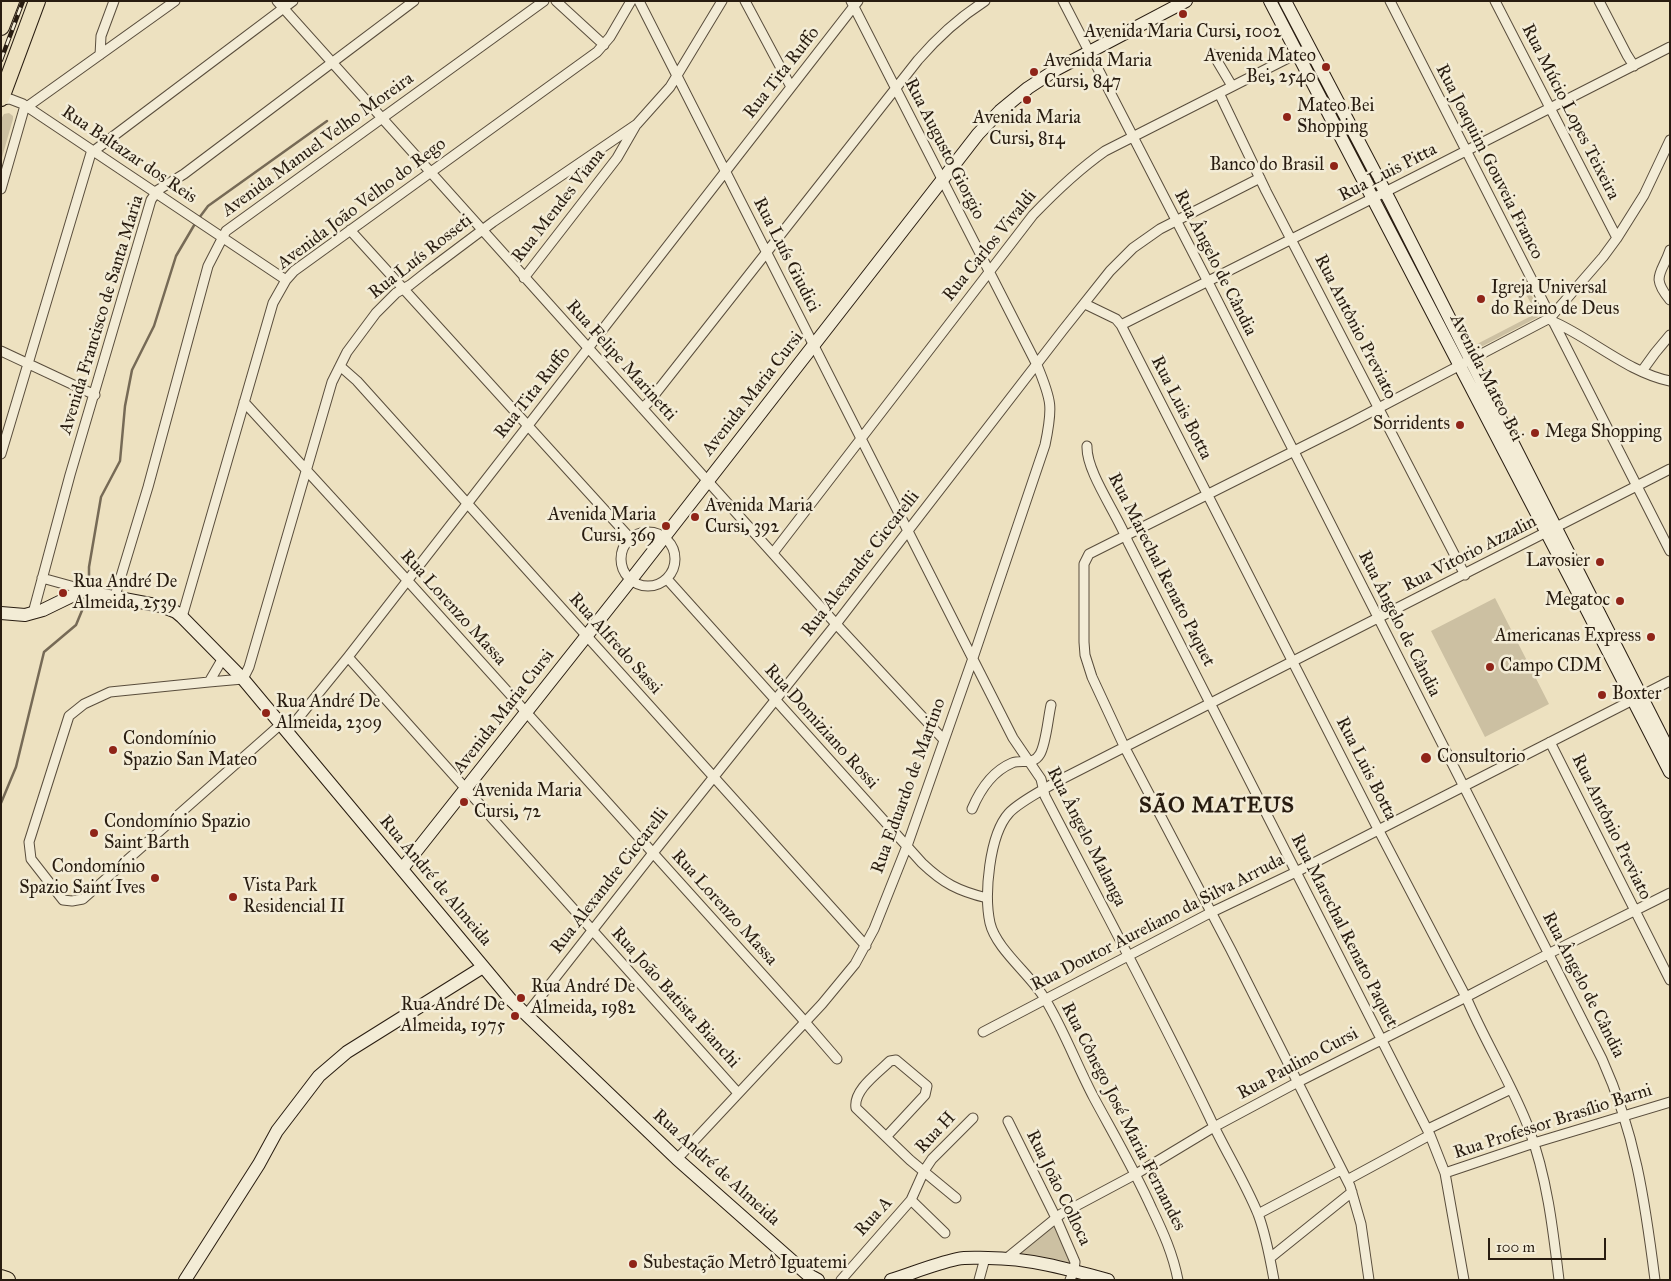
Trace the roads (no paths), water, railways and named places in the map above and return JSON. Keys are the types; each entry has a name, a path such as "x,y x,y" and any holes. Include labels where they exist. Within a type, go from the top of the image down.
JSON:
{"highway":[{"path":"1,27 11,1"},
{"path":"1,99 37,1"},
{"path":"1,1278 7,1280"}],"main road":[{"name":"Avenida Maria Cursi","path":"402,869 630,581 978,134 1000,111 1028,88 1057,69 1186,1"},
{"name":"Avenida Mateo Bei","path":"1270,1 1303,50 1386,192 1465,362"},
{"name":"Avenida Mateo Bei","path":"1285,1 1303,50 1373,198 1465,362 1637,698 1670,772"},
{"name":"Rua André de Almeida","path":"80,591 161,606 176,612 182,617 243,679 483,967 526,1015 677,1158 807,1274 818,1280"},
{"path":"1,613 13,615 33,613 56,604 80,591"},
{"name":"Avenida Mateo Bei","path":"1637,698 1670,754"},
{"path":"185,1280 259,1164 277,1131 319,1076 347,1052 483,967"},
{"path":"891,1280 959,1259 1007,1258 1034,1262 1072,1275 1108,1280"}],"street":[{"path":"100,54 100,36 114,1"},
{"path":"1,189 22,113 27,107 175,1"},
{"path":"1,454 87,163 93,150 280,5 293,1"},
{"name":"Avenida Francisco de Santa Maria","path":"33,613 70,475 151,200 157,193 414,1"},
{"name":"Avenida Manuel Velho Moreira","path":"115,596 148,487 208,266 226,231 544,1"},
{"path":"556,1 604,45"},
{"name":"Avenida João Velho do Rego","path":"182,617 273,303 286,280 350,230 598,52 631,1"},
{"name":"Rua Luís Giudici","path":"639,1 973,658"},
{"name":"Rua Luís Rosseti","path":"243,679 249,666 332,382 347,352 376,313 396,293 404,289 482,230 637,124 657,103 676,77 722,1"},
{"path":"745,1 791,87"},
{"path":"642,408 648,403 895,89 934,43 968,12 984,1"},
{"name":"Rua Ângelo de Cândia","path":"1063,1 1208,282 1602,1059 1617,1092 1625,1116 1643,1193 1655,1280"},
{"name":"Rua Joaquim Gouveia Franco","path":"1390,1 1670,551"},
{"name":"Rua Múcio Lopes Teixeira","path":"1495,1 1617,238"},
{"path":"1600,1 1626,56 1634,66"},
{"name":"Rua Tita Ruffo","path":"209,682 110,692 84,704 69,716 29,842 31,860 63,900 72,901 83,898 284,728 348,657 726,172 854,3"},
{"name":"Rua Augusto Giorgio","path":"854,3 895,89 1037,366"},
{"name":"Rua Felipe Marinetti","path":"280,5 772,554 944,740"},
{"name":"Rua Luis Pitta","path":"1121,325 1466,152 1670,47"},
{"name":"Rua Carlos Vivaldi","path":"772,554 1033,215 1059,187 1082,167 1105,151 1303,50"},
{"path":"1213,54 1232,86"},
{"name":"Rua Antônio Previato","path":"1218,93 1465,575"},
{"name":"Rua Baltazar dos Reis","path":"1,99 16,101 27,107 286,280"},
{"name":"Rua Mendes Viana","path":"524,278 620,154 637,124"},
{"path":"1369,1280 1361,1224 1352,1192 1298,1082 1126,748 1092,677 1085,655 1082,628 1083,572 1085,561 1089,554 1551,319 1617,238 1644,195 1670,140"},
{"name":"Rua Mendes Viana","path":"607,144 616,146 620,154"},
{"name":"Rua Alexandre Ciccarelli","path":"526,1015 836,624 1037,366 1062,330 1110,271 1133,248 1152,234 1260,178"},
{"path":"350,230 630,538"},
{"path":"1670,250 1658,279 1660,286 1670,300"},
{"name":"Rua Luis Botta","path":"1085,304 1116,319 1121,325 1378,829 1466,997 1474,1017 1511,1090 1534,1143 1548,1199 1559,1280"},
{"path":"1551,319 1642,372 1670,381"},
{"path":"1642,372 1670,335"},
{"path":"1,351 94,395"},
{"name":"Rua Alfredo Sassi","path":"340,366 357,381 866,946"},
{"name":"Rua Eduardo de Martino","path":"677,1158 806,1023 844,978 866,946 874,929 907,846 1045,445 1049,425 1050,402 1048,391 1037,366"},
{"name":"Rua Lorenzo Massa","path":"244,402 407,580 837,1059"},
{"name":"Rua Marechal Renato Paquet","path":"1087,446 1088,461 1429,1132 1446,1173 1464,1280"},
{"name":"Rua Vitorio Azzalin","path":"1044,789 1670,469"},
{"path":"647,532 656,533 664,537 674,553 675,562 672,572 667,579 653,586 645,587 630,581 621,567 620,559 625,544 630,538 647,532"},
{"path":"42,578 71,586 80,591"},
{"name":"Rua Domiziano Rossi","path":"667,579 775,701 935,875 959,890 986,898"},
{"name":"Rua João Batista Bianchi","path":"348,657 738,1093"},
{"path":"209,682 223,658"},
{"name":"Rua Ângelo Malanga","path":"973,658 1013,738 1041,779 1045,796 1241,1178 1258,1214 1274,1280"},
{"path":"209,682 243,679"},
{"name":"Rua Doutor Aureliano da Silva Arruda","path":"983,1032 1210,913 1296,872 1670,681"},
{"path":"972,808 982,790 994,776 1014,762 1029,762 1036,759 1041,752 1050,705"},
{"name":"Rua Antônio Previato","path":"1550,742 1670,980"},
{"name":"Rua Cônego José Maria Fernandes","path":"1044,789 1018,805 1008,813 1002,822 994,847 986,898 990,925 1004,949 1045,999 1093,1096 1136,1174 1172,1253 1178,1280"},
{"name":"Rua Paulino Cursi","path":"1007,1258 1056,1218 1136,1174 1214,1127 1381,1039 1670,893"},
{"path":"886,1137 925,1095 926,1086 899,1062 893,1060 858,1092 855,1102 856,1108 886,1137 956,1198"},
{"path":"1346,1180 1429,1132 1511,1090"},
{"name":"Rua Professor Brasílio Barni","path":"1446,1173 1534,1143 1670,1102"},
{"name":"Rua H","path":"924,1171 932,1159 974,1118"},
{"name":"Rua João Colloca","path":"1008,1121 1056,1218 1075,1262 1072,1275"},
{"path":"1258,1214 1341,1170"},
{"name":"Rua A","path":"841,1280 912,1200 924,1171"},
{"path":"1270,1258 1352,1192"},
{"path":"912,1200 945,1233"},
{"path":"979,1258 979,1280"}],"waterway":[{"path":"199,218 208,206 327,121"},
{"path":"89,588 89,567 101,497 120,461 125,406 132,370 154,326 176,256 196,222"},
{"path":"1,803 16,767 44,652 76,625 88,596"}],"railway":[{"path":"1,60 23,1"}],"place":[{"name":"Avenida Maria Cursi, 1002","path":"1183,14"},
{"name":"Avenida Mateo Bei, 2540","path":"1326,67"},
{"name":"Avenida Maria Cursi, 847","path":"1034,72"},
{"name":"Avenida Maria Cursi, 814","path":"1027,100"},
{"name":"Mateo Bei Shopping","path":"1287,117"},
{"name":"Banco do Brasil","path":"1334,166"},
{"name":"Igreja Universal do Reino de Deus","path":"1481,299"},
{"name":"Sorridents","path":"1460,425"},
{"name":"Mega Shopping","path":"1535,433"},
{"name":"Avenida Maria Cursi, 392","path":"695,517"},
{"name":"Avenida Maria Cursi, 369","path":"666,526"},
{"name":"Lavosier","path":"1600,562"},
{"name":"Rua André De Almeida, 2539","path":"63,593"},
{"name":"Megatoc","path":"1620,601"},
{"name":"Americanas Express","path":"1651,637"},
{"name":"Campo CDM","path":"1490,667"},
{"name":"Boxter","path":"1602,695"},
{"name":"Rua André De Almeida, 2309","path":"266,713"},
{"name":"Condomínio Spazio San Mateo","path":"113,750"},
{"name":"Consultorio","path":"1426,758"},
{"name":"Avenida Maria Cursi, 72","path":"464,802"},
{"name":"Condomínio Spazio Saint Barth","path":"94,833"},
{"name":"Condomínio Spazio Saint Ives","path":"155,878"},
{"name":"Vista Park Residencial II","path":"233,897"},
{"name":"Rua André De Almeida, 1982","path":"521,998"},
{"name":"Rua André De Almeida, 1975","path":"515,1016"},
{"name":"Subestação Metrô Iguatemi","path":"633,1264"}],"district":[{"name":"SÃO MATEUS","path":"1217,807"}]}
